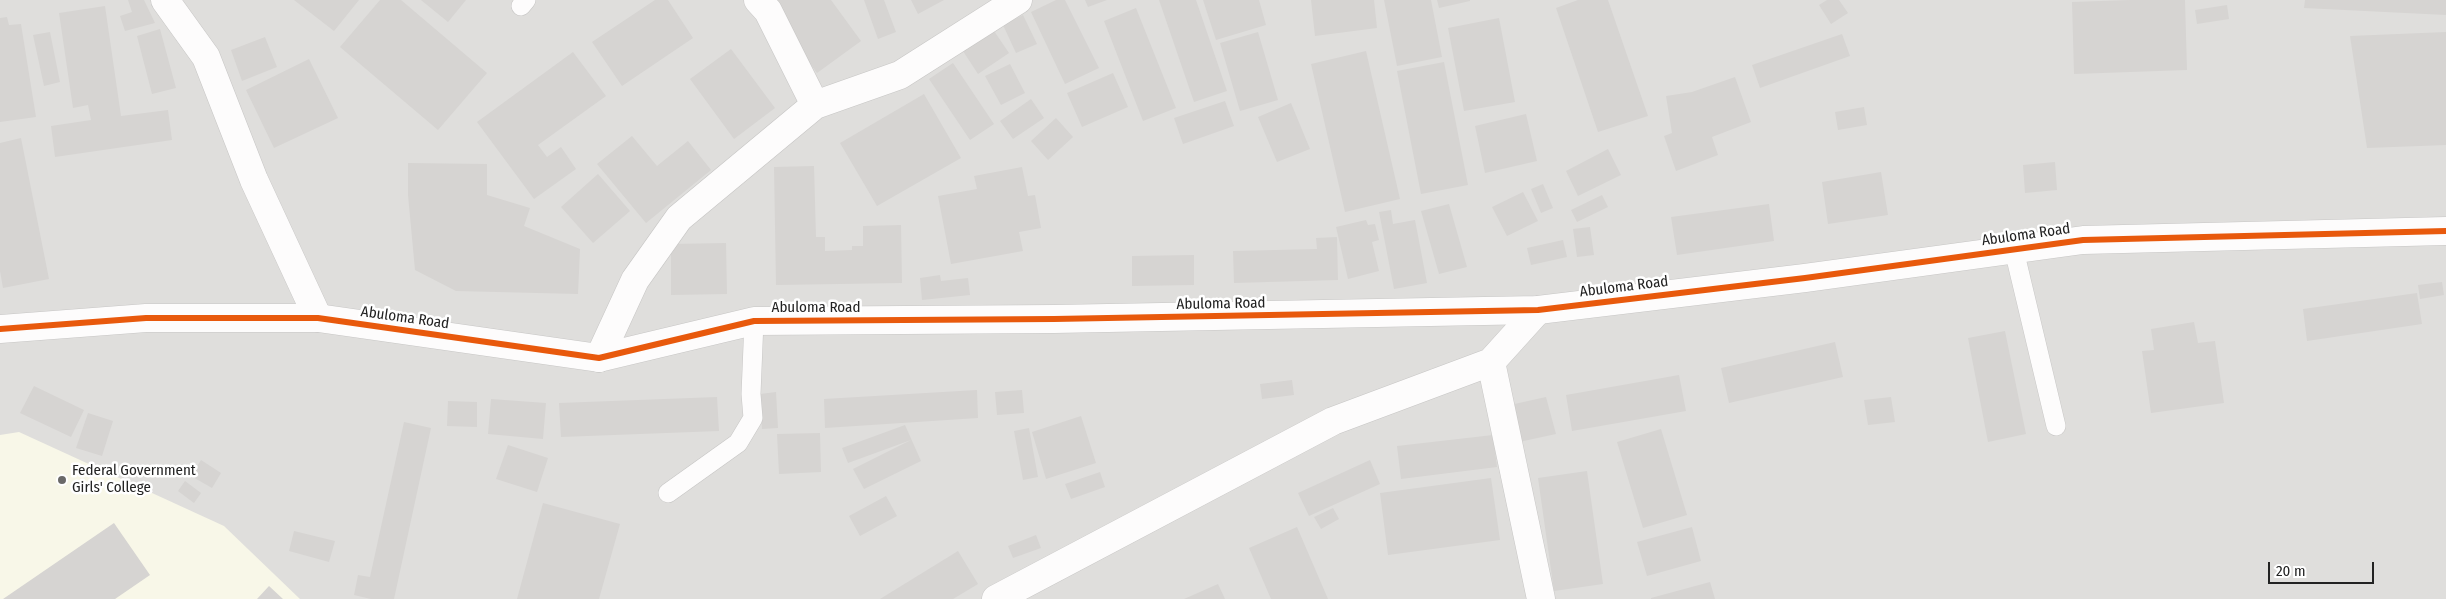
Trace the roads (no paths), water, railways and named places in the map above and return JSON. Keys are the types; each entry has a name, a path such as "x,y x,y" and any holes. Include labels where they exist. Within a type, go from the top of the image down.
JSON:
{"street":[{"path":"165,0 206,57 254,180 318,318"},
{"path":"758,0 768,11 815,105"},
{"path":"599,358 635,280 679,218 815,105 900,75 1018,0"},
{"name":"Abuloma Road","path":"0,329 146,318 318,318 599,358 754,321 1064,319 1538,310 2083,240 2446,231"},
{"path":"996,599 1333,421 1491,362 1538,310"},
{"path":"1491,362 1541,599"}],"lane":[{"path":"2014,250 2056,426"},
{"path":"668,493 738,443 753,418 751,394 754,321"}],"place":[{"name":"Federal Government Girls' College","path":"62,480"}]}
